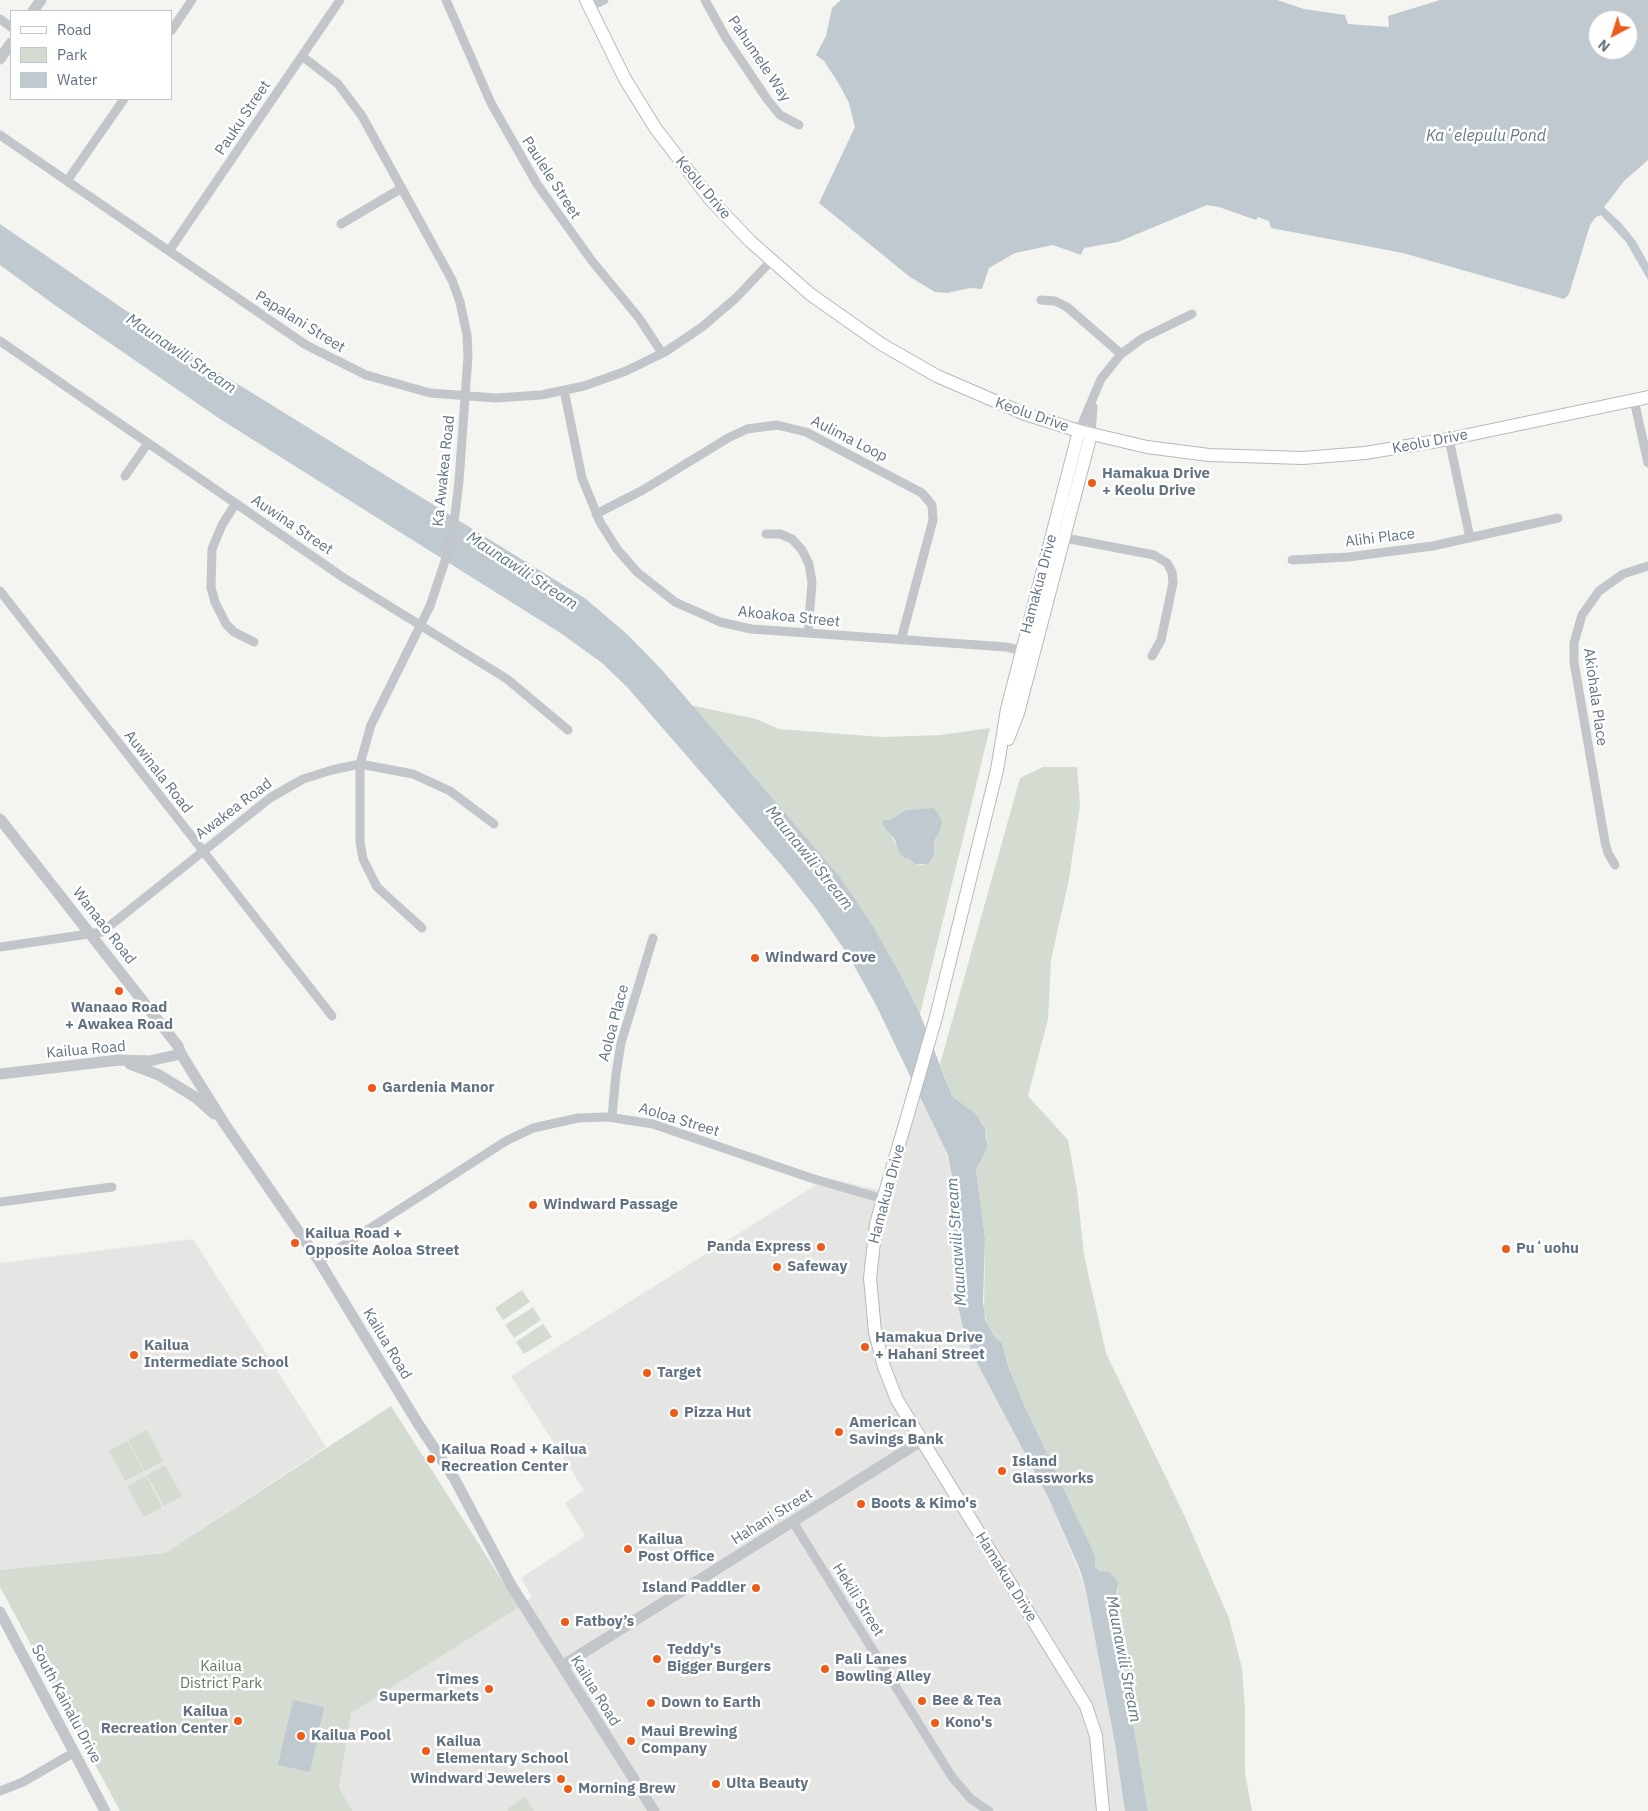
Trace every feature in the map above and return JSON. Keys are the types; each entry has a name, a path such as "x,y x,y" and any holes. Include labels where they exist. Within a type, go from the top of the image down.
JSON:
{"main road":[{"name":"Keolu Drive","path":"587,3 625,79 667,145 710,199 771,261 835,313 908,360 995,403 1085,433 1178,452 1272,458 1365,453 1449,439 1648,397"},
{"name":"Hamakua Drive","path":"1085,433 1027,652 1018,712 997,770 936,1017 883,1199 871,1260 870,1296 875,1332 890,1384 921,1441 1086,1706 1096,1736 1104,1811"}],"street":[{"path":"172,30 192,0"},
{"name":"Pauku Street","path":"169,251 340,0"},
{"name":"Paulele Street","path":"446,0 491,103 536,184 592,261 635,312 662,354"},
{"path":"587,3 604,0"},
{"name":"Pahumele Way","path":"705,0 726,38 766,99 780,115 799,125"},
{"path":"0,59 10,44"},
{"name":"Ka Awakea Road","path":"302,56 332,78 348,95 444,264 460,302 467,335 465,397 455,515 441,575 421,626 371,725 360,764 360,842 363,859 377,887 422,928"},
{"path":"68,181 123,100"},
{"name":"Papalani Street","path":"0,135 306,345 366,375 408,388 465,397 518,397 564,390 612,376 662,354 719,313 771,261"},
{"path":"341,224 402,188"},
{"path":"1041,300 1050,300 1066,306 1120,354"},
{"name":"Hamakua Drive","path":"1085,433 1101,379 1120,354 1143,338 1192,314"},
{"name":"Auwina Street","path":"0,341 344,578 507,679 568,730"},
{"name":"Akoakoa Street","path":"564,390 582,478 596,514 608,536 627,561 649,583 676,602 704,616 735,626 808,634 1006,647 1027,652"},
{"path":"1634,400 1648,462"},
{"name":"Aulima Loop","path":"596,514 643,490 746,429 777,425 806,432 922,493 932,505 933,520 901,640"},
{"path":"1449,439 1470,538"},
{"path":"125,476 148,443"},
{"path":"236,503 222,525 212,549 211,588 215,602 226,624 234,632 254,642"},
{"name":"Alihi Place","path":"1292,560 1377,554 1470,538 1558,518"},
{"path":"766,534 780,534 792,539 802,550 809,564 812,582 808,634"},
{"path":"1058,536 1154,555 1167,563 1172,572 1174,583 1161,640 1152,656"},
{"name":"Akiohala Place","path":"1615,865 1608,853 1605,842 1574,662 1574,643 1582,615 1599,591 1623,574 1648,566"},
{"name":"Auwinala Road","path":"0,591 332,1016"},
{"name":"Awakea Road","path":"0,947 102,932 202,850 270,798 291,785 314,775 360,764 391,768 435,783 465,801 494,824"},
{"name":"Wanaao Road","path":"1,823 92,934 178,1046 181,1054"},
{"name":"Aoloa Place","path":"612,1117 621,1043 653,938"},
{"name":"Kailua Road","path":"0,1074 118,1060 149,1061 181,1054 224,1123 319,1262 417,1422 454,1478 511,1586 654,1811"},
{"path":"118,1060 166,1080 195,1097 224,1123"},
{"name":"Aoloa Street","path":"319,1262 519,1134 563,1120 612,1117 653,1124 811,1178 883,1199"},
{"path":"0,1202 112,1187"},
{"name":"Hahani Street","path":"562,1666 921,1441"},
{"name":"Hekili Street","path":"793,1522 952,1777 971,1799 989,1811"},
{"name":"South Kainalu Drive","path":"0,1612 105,1811"},
{"path":"0,1791 22,1782 73,1753"}],"shaded area":[{"path":"920,1097 943,1143 951,1167 964,1331 976,1361 1048,1497 1085,1586 1115,1744 1125,1811 353,1811 339,1788 351,1713 532,1597 521,1578 585,1536 565,1503 584,1490 511,1376 827,1178 892,1193"},
{"name":"Kailua Intermediate School","path":"193,1239 326,1447 165,1553 0,1570 0,1263"}],"green space":[{"path":"690,705 756,719 779,729 882,737 940,735 990,728 920,1014 904,982","holes":["934,809 940,831 934,841 933,855 923,865 915,864 896,844 886,827 890,820 906,810"]},
{"path":"1043,767 1077,767 1080,805 1069,879 1051,960 1048,1019 1028,1096 1068,1140 1077,1190 1084,1255 1106,1353 1185,1517 1229,1618 1242,1668 1245,1711 1245,1772 1252,1811 1148,1811 1114,1610 1113,1602 1118,1591 1104,1573 1095,1567 1012,1378 1002,1343 990,1330 984,1313 985,1238 976,1170 983,1156 987,1136 982,1123 968,1108 952,1096 940,1064 1020,778"},
{"path":"522,1290 530,1302 503,1320 495,1308"},
{"path":"533,1307 541,1320 514,1338 505,1325"},
{"path":"543,1324 552,1337 524,1354 516,1342"},
{"name":"Kailua District Park","path":"391,1406 519,1607 351,1713 339,1788 353,1811 120,1811 0,1587 0,1570 165,1553"},
{"path":"147,1430 163,1461 145,1471 128,1440"},
{"path":"127,1441 144,1471 125,1481 109,1451"},
{"path":"165,1465 182,1496 164,1506 147,1475"},
{"path":"146,1476 162,1507 144,1517 127,1486"},
{"path":"504,1772 510,1772 514,1779 510,1786 504,1786 500,1782 500,1776"},
{"path":"525,1797 534,1811 509,1811 507,1809"}],"water":[{"name":"Kaʻelepulu Pond","path":"841,0 1277,0 1304,9 1345,15 1348,24 1389,27 1388,16 1440,0 1648,0 1648,160 1625,180 1604,207 1635,240 1648,263 1648,280 1626,242 1601,215 1596,217 1590,225 1569,294 1564,299 1403,253 1271,228 1269,221 1258,217 1256,220 1219,207 1207,205 1118,242 1084,248 1081,255 1053,245 1015,253 989,268 982,289 970,288 947,293 935,292 910,277 819,203 855,127 849,103 839,84 824,61 816,55 826,36 832,8"},
{"name":"Maunawili Stream","path":"0,224 189,354 586,599 628,635 662,670 839,876 874,928 904,982 920,1014 952,1096 976,1114 985,1129 987,1148 976,1170 985,1238 983,1301 985,1319 993,1334 1002,1343 1009,1369 1024,1405 1095,1556 1095,1567 1100,1571 1109,1572 1118,1582 1114,1610 1148,1811 1125,1811 1115,1744 1085,1586 1080,1570 1048,1497 976,1361 964,1331 956,1298 954,1187 948,1155 876,1005 848,955 815,907 783,867 627,687 602,663 562,634 220,419 56,306 0,265"},
{"path":"934,808 942,821 940,831 934,841 934,855 928,864 915,864 909,858 904,858 899,852 895,840 882,824 884,820 890,820 906,810"},
{"name":"Kailua Pool","path":"293,1700 324,1707 310,1772 278,1765"}],"place":[{"name":"Hamakua Drive + Keolu Drive","path":"1092,483"},
{"name":"Windward Cove","path":"755,958"},
{"name":"Wanaao Road + Awakea Road","path":"119,991"},
{"name":"Gardenia Manor","path":"372,1088"},
{"name":"Windward Passage","path":"533,1205"},
{"name":"Kailua Road + Opposite Aoloa Street","path":"295,1243"},
{"name":"Panda Express","path":"821,1247"},
{"name":"Puʻuohu","path":"1506,1249"},
{"name":"Safeway","path":"777,1267"},
{"name":"Hamakua Drive + Hahani Street","path":"865,1347"},
{"name":"Kailua Intermediate School","path":"134,1355"},
{"name":"Target","path":"647,1373"},
{"name":"Pizza Hut","path":"674,1413"},
{"name":"American Savings Bank","path":"839,1432"},
{"name":"Kailua Road + Kailua Recreation Center","path":"431,1459"},
{"name":"Island Glassworks","path":"1002,1471"},
{"name":"Boots & Kimo's","path":"861,1504"},
{"name":"Kailua Post Office","path":"628,1549"},
{"name":"Island Paddler","path":"756,1588"},
{"name":"Fatboy’s","path":"565,1622"},
{"name":"Teddy's Bigger Burgers","path":"657,1659"},
{"name":"Pali Lanes Bowling Alley","path":"825,1669"},
{"name":"Times Supermarkets","path":"489,1689"},
{"name":"Bee & Tea","path":"922,1701"},
{"name":"Down to Earth","path":"651,1703"},
{"name":"Kailua Recreation Center","path":"238,1721"},
{"name":"Kono's","path":"935,1723"},
{"name":"Kailua Pool","path":"301,1736"},
{"name":"Maui Brewing Company","path":"631,1741"},
{"name":"Kailua Elementary School","path":"426,1751"},
{"name":"Windward Jewelers","path":"561,1779"},
{"name":"Ulta Beauty","path":"716,1784"},
{"name":"Morning Brew","path":"568,1789"}]}
